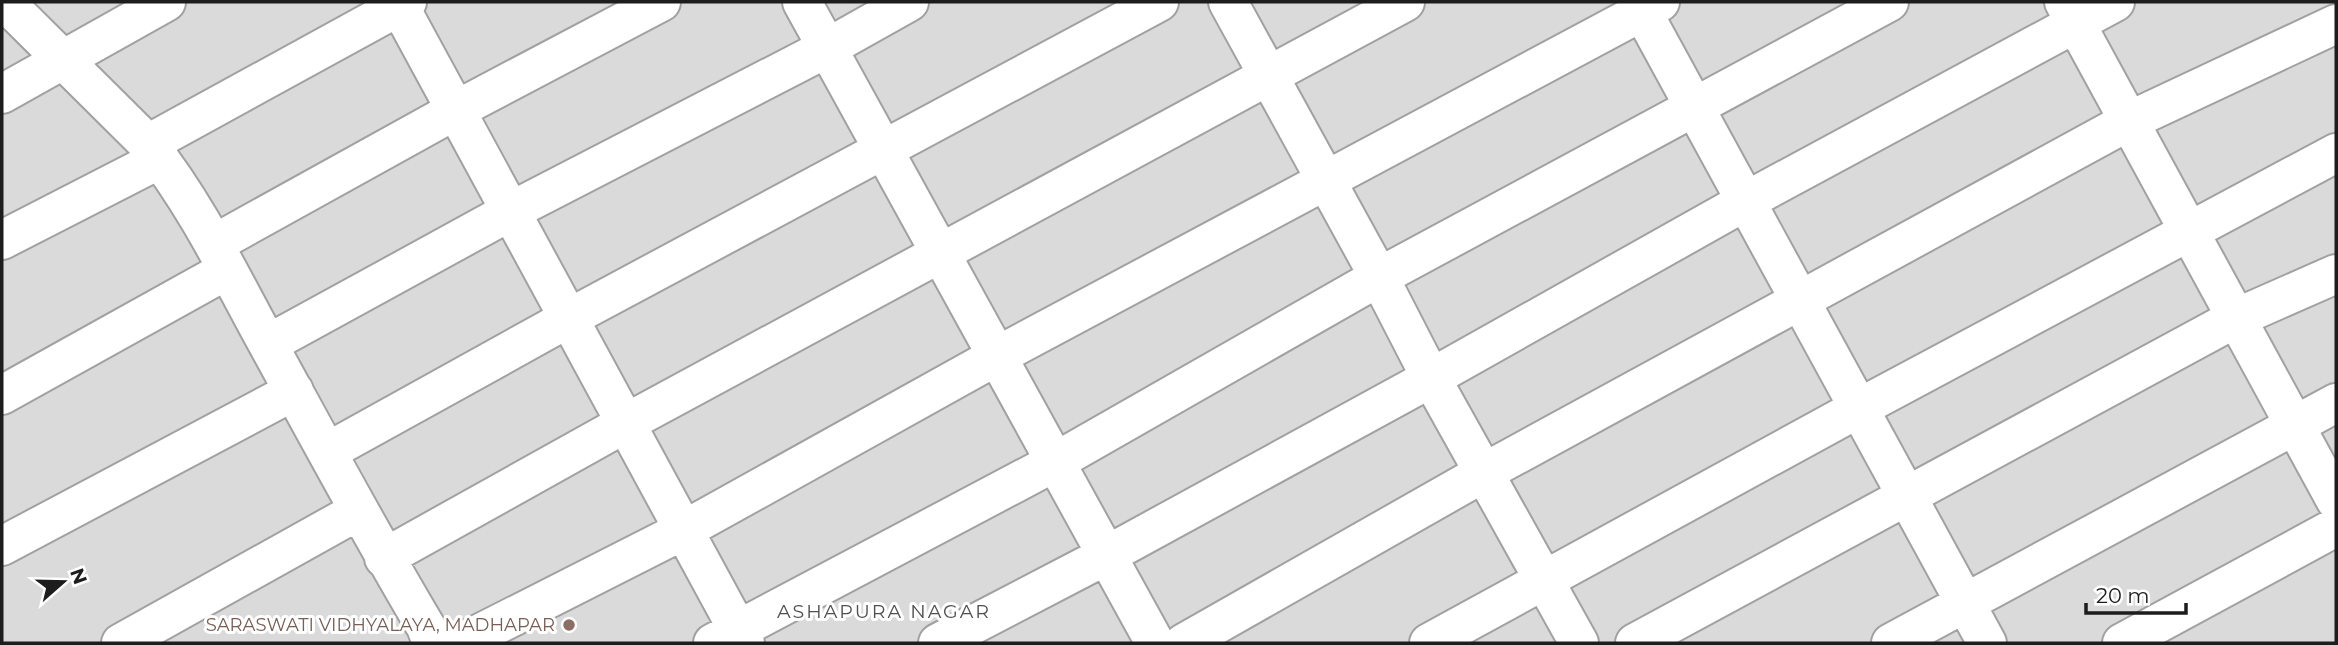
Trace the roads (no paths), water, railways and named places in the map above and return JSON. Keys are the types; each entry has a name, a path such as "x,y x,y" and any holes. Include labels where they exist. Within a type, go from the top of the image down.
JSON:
{"street":[{"path":"5,2 154,151 221,257 327,452 384,558 418,638"},
{"path":"2,94 166,2"},
{"path":"2,395 456,110 661,2"},
{"path":"802,2 1155,643"},
{"path":"268,344 511,211 909,2"},
{"path":"327,452 569,318 1159,2"},
{"path":"1228,2 1379,277 1431,378 1579,643"},
{"path":"384,558 626,423 1405,2"},
{"path":"2,240 401,3 456,110 684,530 732,639 1055,462 1379,277 1889,2"},
{"path":"938,643 1107,555 1431,378 1746,201 2069,12 2115,2"},
{"path":"461,643 684,530 997,356 1327,182 1646,5 1695,108 1987,643"},
{"path":"2069,12 2336,502"},
{"path":"1184,643 1485,472 2129,121 2336,24"},
{"path":"1429,643 2188,230 2336,153"},
{"path":"1635,643 2236,318 2336,274"},
{"path":"2,546 293,391"},
{"path":"1891,643 2336,403"},
{"path":"121,643 358,511"},
{"path":"2122,643 2336,527"}],"place":[{"name":"SARASWATI VIDHYALAYA, MADHAPAR","path":"569,625"}],"district":[{"name":"ASHAPURA NAGAR","path":"884,611"}]}
